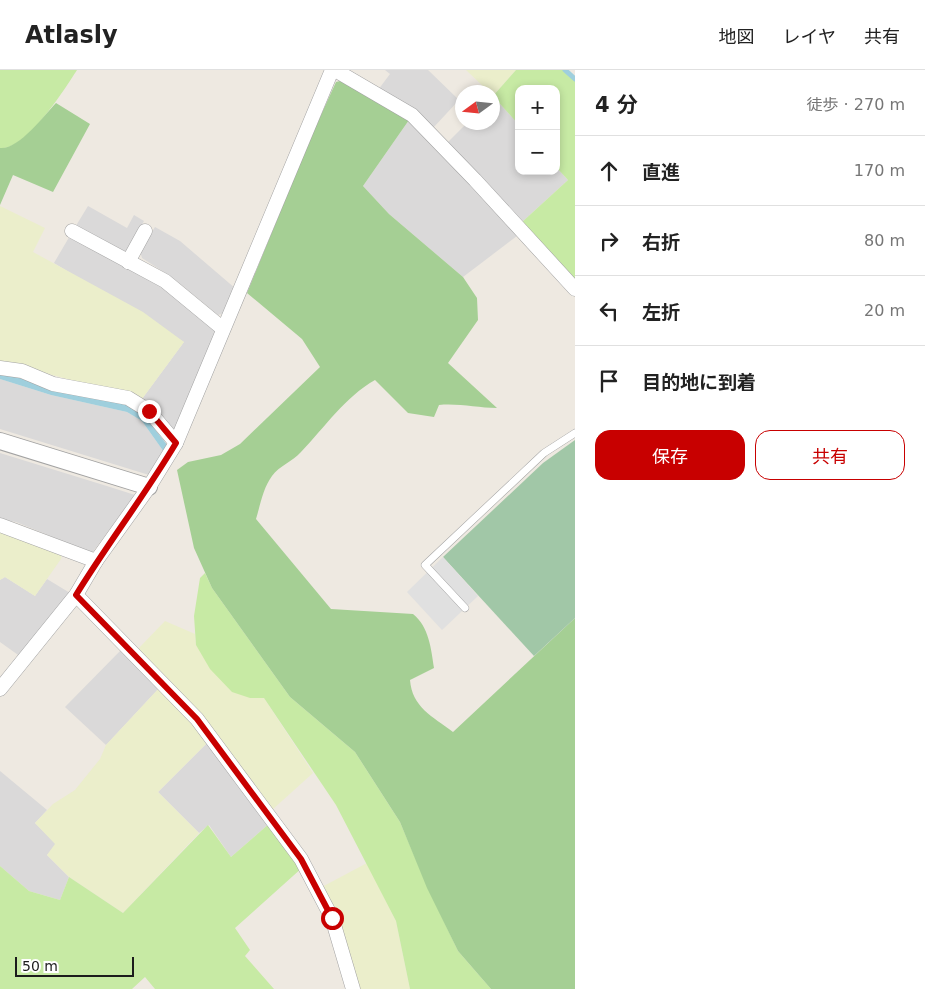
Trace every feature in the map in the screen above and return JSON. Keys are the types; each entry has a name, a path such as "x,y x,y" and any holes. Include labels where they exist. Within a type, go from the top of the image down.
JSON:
{"street":[{"path":"0,690 76,595 96,562 149,487 176,443 222,328 334,70 412,115 475,180 575,289"},
{"path":"72,230 165,281 222,328"},
{"path":"128,262 145,231"},
{"path":"0,368 22,371 53,384 128,398 149,411 176,443"},
{"path":"0,441 149,487"},
{"path":"0,525 96,562"},
{"path":"76,595 197,719 301,859 332,918 353,989"}],"lane":[{"path":"465,608 425,565 544,453 575,433"}],"shaded area":[{"path":"385,70 428,70 455,96 455,104 433,128 378,90 390,74"},
{"path":"500,104 515,121 515,175 560,175 560,171 568,180 521,223 447,143 460,130 500,130"},
{"path":"409,120 474,186 517,236 463,277 389,214 363,186"},
{"path":"88,206 127,228 134,215 144,221 123,256 74,229"},
{"path":"155,227 180,241 236,289 225,313 218,315 173,278 142,258 140,251"},
{"path":"71,234 137,268 215,326 217,333 177,430 172,430 142,399 184,342 54,263"},
{"path":"0,379 51,395 127,412 142,421 164,452 149,475 0,429"},
{"path":"0,453 135,495 92,553 16,522 0,519"},
{"path":"443,557 478,596 442,630 407,592"},
{"path":"5,577 35,596 47,579 70,593 21,657 0,642 0,580"},
{"path":"123,648 161,686 106,745 65,707"},
{"path":"209,741 271,822 231,857 209,825 199,833 158,792"},
{"path":"0,771 47,810 35,823 56,844 47,855 69,877 60,900 29,891 0,866"}],"green space":[{"path":"0,70 77,70 54,104 32,130 21,140 10,146 0,148"},
{"path":"466,70 516,70 500,88 500,85 482,85"},
{"path":"516,70 563,70 575,80 575,283 521,223 568,180 560,171 560,85 515,85 515,121 500,104 500,88"},
{"path":"340,81 409,120 363,186 389,214 463,277 477,298 478,320 448,363 497,408 439,405 434,417 408,413 375,380 354,395 298,455 275,472 266,486 256,519 331,609 413,614 418,619 423,625 428,638 434,668 410,680 412,689 424,710 453,732 575,618 575,989 491,989 458,951 427,888 400,822 355,752 290,697 212,588 194,548 177,470 188,462 221,455 240,444 320,367 302,339 247,293 311,137 336,82"},
{"path":"56,103 90,124 53,192 13,175 0,205 0,148 15,144"},
{"path":"0,206 45,228 33,252 143,312 184,342 142,399 0,361"},
{"path":"575,440 575,618 534,656 443,557 543,463"},
{"path":"0,532 62,554 61,559 35,596 5,577 0,580"},
{"path":"205,573 212,588 290,697 355,752 400,822 427,886 458,951 491,989 410,989 396,921 336,805 264,698 250,698 232,692 210,669 196,645 194,616 200,578"},
{"path":"165,621 195,634 196,645 250,698 264,698 313,773 272,810 137,650"},
{"path":"161,686 209,741 158,792 199,833 123,913 69,877 47,855 55,844 35,823 53,804 75,790 100,759 106,745"},
{"path":"271,822 303,867 235,928 250,950 245,956 274,989 155,989 145,977 132,989 0,989 0,866 29,891 60,900 69,877 123,913 208,825 231,857"},
{"path":"367,863 396,921 410,989 357,989 320,888"}],"water":[{"path":"0,373 130,406 146,418 168,446 164,452 142,421 127,412 51,395 0,379"}],"waterway":[{"path":"565,70 575,79"}],"route":[{"path":"149,411 176,443 149,487 96,562 76,595 197,719 301,859 332,918"}]}
